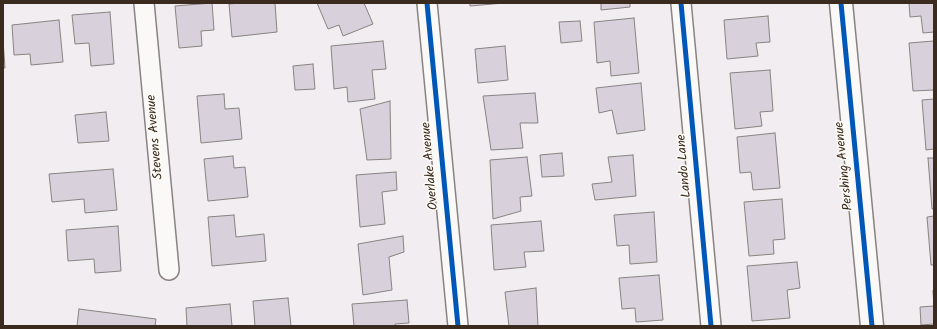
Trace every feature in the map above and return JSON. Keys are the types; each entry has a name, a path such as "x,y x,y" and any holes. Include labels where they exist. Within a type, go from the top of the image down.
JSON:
{"street":[{"name":"Stevens Avenue","path":"144,3 169,270"},
{"name":"Overlake Avenue","path":"427,3 458,326"},
{"name":"Lando Lane","path":"681,3 711,326"},
{"name":"Pershing Avenue","path":"841,3 872,326"}],"building":[{"path":"212,3 214,30 201,31 202,46 179,48 175,6"},
{"path":"275,3 277,32 232,37 229,4"},
{"path":"317,3 364,3 373,24 343,36 339,25 328,29"},
{"path":"470,3 504,3 470,6"},
{"path":"601,3 630,3 630,7 601,10"},
{"path":"909,3 934,3 934,32 923,33 921,16 910,17"},
{"path":"110,12 114,64 91,66 89,43 75,44 72,15"},
{"path":"768,16 770,42 756,43 758,56 727,59 724,20"},
{"path":"634,18 639,73 611,76 610,61 597,63 594,22"},
{"path":"59,20 63,62 31,65 30,54 14,55 12,25"},
{"path":"580,21 582,41 561,43 559,22"},
{"path":"3,40 5,68 3,68"},
{"path":"383,41 386,69 372,70 375,99 348,102 347,87 334,89 331,46"},
{"path":"934,41 934,90 913,91 909,43"},
{"path":"505,46 508,80 478,83 475,49"},
{"path":"313,64 315,89 295,90 293,66"},
{"path":"770,70 773,111 760,112 762,126 735,129 730,73"},
{"path":"641,83 645,130 617,134 612,110 599,113 596,88"},
{"path":"535,93 538,123 520,123 523,148 491,150 483,96"},
{"path":"224,94 225,109 239,108 242,139 201,143 197,96"},
{"path":"934,99 934,149 926,150 922,100"},
{"path":"390,101 391,159 367,160 360,109"},
{"path":"106,112 109,141 78,143 75,115"},
{"path":"775,133 780,188 753,190 751,172 740,173 737,137"},
{"path":"562,153 564,176 542,177 540,155"},
{"path":"633,155 636,196 595,200 592,184 612,182 608,157"},
{"path":"233,156 234,168 245,167 248,197 208,201 204,159"},
{"path":"527,157 532,196 520,197 521,211 493,219 490,160"},
{"path":"928,158 934,158 934,209 932,209"},
{"path":"113,169 117,210 85,213 84,199 52,202 49,174"},
{"path":"396,172 397,190 382,192 385,224 360,227 356,175"},
{"path":"782,199 785,239 773,240 774,254 749,256 744,202"},
{"path":"654,212 657,262 630,264 629,245 617,246 614,215"},
{"path":"234,215 236,237 264,234 266,261 212,266 208,217"},
{"path":"934,216 934,265 931,265 927,217"},
{"path":"541,221 544,251 524,252 526,267 494,270 491,225"},
{"path":"118,226 121,271 95,273 94,259 68,261 66,230"},
{"path":"403,236 404,252 389,257 392,290 363,295 358,244"},
{"path":"797,262 800,288 787,290 790,318 752,321 747,266"},
{"path":"659,275 663,320 636,322 635,308 622,309 619,278"},
{"path":"536,288 538,326 509,326 505,292"},
{"path":"288,298 291,326 255,326 253,301"},
{"path":"407,300 409,323 395,324 395,326 354,326 352,304"},
{"path":"230,304 232,326 187,326 186,308"},
{"path":"934,306 934,324 921,325 920,307"},
{"path":"79,309 156,319 155,326 77,326"}],"cycle path":[{"path":"427,3 458,326"},
{"path":"681,3 711,326"},
{"path":"841,3 872,326"}]}
